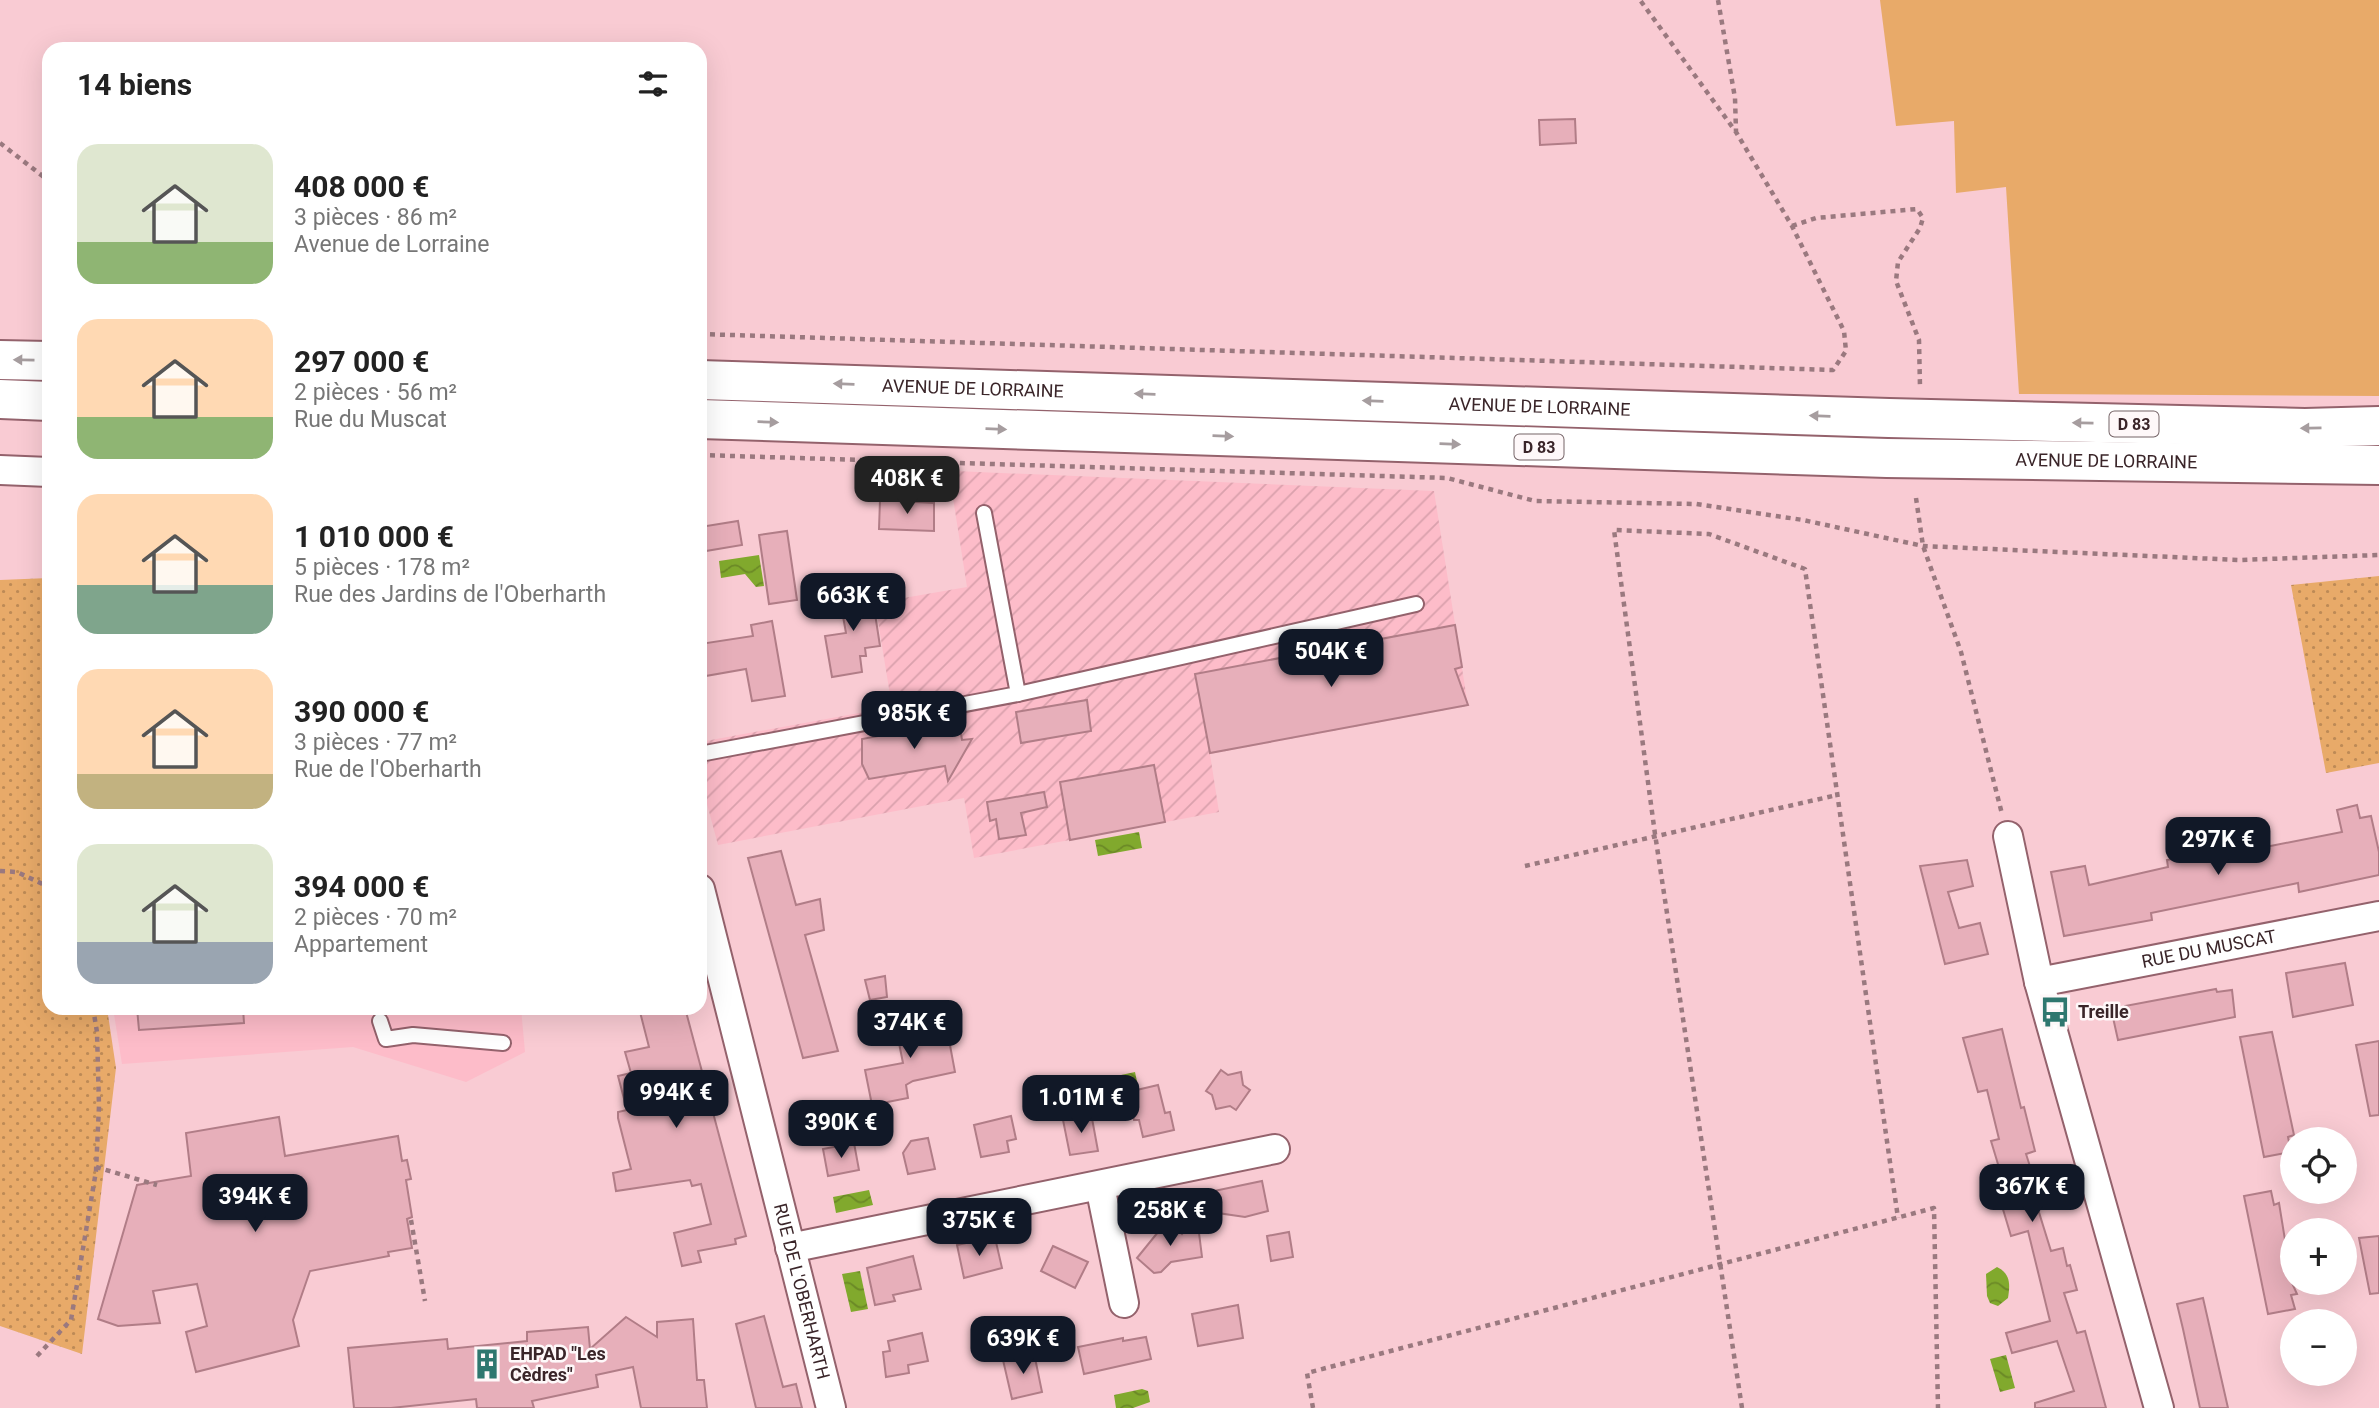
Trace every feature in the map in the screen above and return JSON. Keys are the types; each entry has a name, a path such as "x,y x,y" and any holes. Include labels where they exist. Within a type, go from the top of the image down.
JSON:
{"main road":[{"path":"0,360 42,361"},
{"name":"AVENUE DE LORRAINE","path":"707,380 1875,418 2305,428 2379,426"},
{"path":"0,399 42,401"},
{"name":"AVENUE DE LORRAINE","path":"707,419 1887,458 2379,465"}],"street":[{"path":"0,470 42,472"},
{"path":"2008,836 2039,982 2159,1408"},
{"name":"RUE DU MUSCAT","path":"2039,982 2379,916"},
{"name":"RUE DE L'OBERHARTH","path":"707,917 831,1408"},
{"path":"790,1248 1275,1149"},
{"path":"1100,1186 1125,1304"}],"lane":[{"path":"984,513 1018,694"},
{"path":"707,753 1018,694 1416,604"},
{"path":"380,1021 386,1038 413,1035 503,1043"}],"path":[{"path":"707,334 1833,370 1846,351 1844,331 1792,226 1736,132 1640,0"},
{"path":"1718,0 1735,97 1736,132"},
{"path":"0,143 42,176"},
{"path":"1792,226 1816,218 1917,209 1923,218 1920,228 1898,262 1896,281 1919,340 1920,387"},
{"path":"707,455 1447,478 1535,501 1696,504 1803,520 1923,546 2239,560 2379,555"},
{"path":"1916,498 1923,546 1961,652 2008,836"},
{"path":"1742,1408 1655,834 1614,530 1709,534 1805,569 1898,1218"},
{"path":"1525,866 1655,834 1837,795"},
{"path":"0,871 17,872 42,884"},
{"path":"37,1356 71,1320 96,1167 98,1044 94,1015"},
{"path":"96,1167 157,1185"},
{"path":"1313,1408 1307,1373 1934,1208 1938,1408"},
{"path":"411,1220 425,1301"}],"shaded area":[{"path":"1880,0 2379,0 2379,396 2019,394 2006,187 1956,193 1954,121 1896,126"},
{"path":"955,471 1434,491 1468,706 1210,754 1219,812 974,858 964,798 718,845 707,804 707,741 892,707 875,603 967,587 953,498"},
{"path":"2379,576 2379,763 2326,773 2291,585"},
{"path":"42,578 42,1015 108,1015 116,1068 82,1354 0,1326 0,580"},
{"path":"114,1015 522,1015 525,1052 466,1082 353,1047 122,1064"}],"water":[{"path":"759,555 764,586 756,587 745,574 721,578 719,561"},
{"path":"1139,832 1142,848 1098,856 1095,840"},
{"path":"1135,1072 1138,1086 1117,1090 1118,1094 1111,1096 1107,1078"},
{"path":"869,1190 873,1205 836,1213 833,1197"},
{"path":"1997,1267 2005,1273 2009,1284 2008,1298 1998,1306 1990,1303 1987,1296 1986,1274"},
{"path":"860,1271 868,1309 851,1312 842,1274"},
{"path":"2006,1355 2015,1388 2000,1392 1990,1359"},
{"path":"1142,1389 1148,1391 1150,1402 1133,1408 1116,1408 1114,1395"}],"building":[{"path":"1575,119 1576,143 1540,145 1539,120"},
{"path":"880,500 934,503 934,531 879,529"},
{"path":"738,521 742,545 707,551 707,526"},
{"path":"787,531 797,600 769,604 759,535"},
{"path":"871,588 880,646 865,648 866,656 860,656 862,672 832,677 825,636 846,633 839,594"},
{"path":"772,621 785,696 752,701 746,669 707,676 707,643 753,636 751,625"},
{"path":"1455,625 1462,667 1455,669 1468,705 1210,753 1195,674"},
{"path":"1087,700 1091,731 1021,743 1016,712"},
{"path":"959,722 962,740 972,739 948,781 945,766 869,779 862,764 862,739 926,727 926,723 939,726"},
{"path":"1154,765 1165,822 1070,840 1060,782"},
{"path":"1044,792 1047,807 1021,813 1026,835 999,839 996,819 990,821 987,802"},
{"path":"2357,805 2360,818 2371,816 2379,852 2379,875 2299,892 2298,883 2151,913 2152,920 2064,936 2051,872 2085,866 2089,885 2168,867 2167,860 2187,856 2185,845 2203,842 2205,855 2239,847 2240,852 2342,832 2337,810"},
{"path":"781,851 796,905 820,899 824,930 805,935 838,1051 803,1058 748,858"},
{"path":"1967,860 1973,886 1948,892 1959,928 1980,923 1988,954 1945,964 1920,866"},
{"path":"2345,963 2353,1005 2293,1017 2286,973"},
{"path":"885,976 887,997 870,1000 865,980"},
{"path":"2216,989 2217,992 2232,990 2235,1017 2118,1040 2112,1013 2126,1011 2125,1006"},
{"path":"916,1009 918,1024 932,1021 935,1042 949,1040 955,1072 913,1081 906,1085 908,1098 872,1105 865,1070 903,1063 893,1013"},
{"path":"138,1015 243,1015 244,1023 139,1030"},
{"path":"641,1015 687,1015 746,1236 735,1239 736,1244 698,1251 701,1262 682,1266 674,1233 711,1224 701,1184 692,1186 690,1180 616,1191 613,1173 631,1169 618,1118 618,1112 627,1110 618,1076 631,1073 625,1052 649,1047"},
{"path":"2002,1029 2021,1108 2024,1107 2035,1151 2026,1154 2038,1191 2033,1193 2051,1251 2063,1248 2067,1266 2070,1265 2077,1290 2064,1293 2077,1333 2085,1331 2106,1408 2035,1408 2035,1403 2074,1391 2057,1341 2012,1353 2006,1333 2050,1321 2028,1231 2011,1236 1996,1186 2004,1184 1991,1141 1999,1139 1987,1090 1978,1092 1963,1038"},
{"path":"2272,1032 2292,1127 2280,1127 2280,1154 2264,1157 2240,1037"},
{"path":"2379,1041 2379,1115 2370,1116 2356,1045"},
{"path":"1221,1070 1228,1075 1241,1072 1243,1085 1250,1090 1236,1110 1230,1106 1216,1109 1212,1095 1206,1091"},
{"path":"1158,1085 1165,1113 1170,1112 1174,1130 1143,1137 1139,1120 1134,1120 1128,1092"},
{"path":"1091,1113 1098,1151 1070,1155 1063,1120"},
{"path":"1011,1116 1016,1139 1007,1141 1009,1152 981,1157 974,1125"},
{"path":"279,1117 285,1156 398,1136 402,1161 407,1160 411,1179 406,1180 412,1217 407,1219 412,1248 388,1252 389,1256 310,1271 293,1320 299,1346 196,1372 186,1332 207,1326 197,1284 153,1291 160,1323 118,1326 98,1319 137,1185 191,1176 186,1133"},
{"path":"928,1138 935,1169 908,1174 903,1153 911,1141"},
{"path":"854,1143 859,1170 828,1176 823,1149"},
{"path":"1262,1181 1268,1211 1245,1217 1218,1213 1214,1191"},
{"path":"2271,1191 2274,1205 2279,1203 2281,1218 2280,1295 2291,1295 2295,1309 2280,1309 2280,1312 2268,1314 2244,1196"},
{"path":"1167,1221 1182,1234 1187,1228 1193,1233 1199,1233 1202,1257 1171,1262 1161,1272 1154,1273 1137,1258"},
{"path":"1289,1232 1293,1257 1271,1261 1267,1236"},
{"path":"2379,1236 2379,1293 2370,1294 2359,1238"},
{"path":"985,1239 986,1243 996,1242 1002,1268 964,1278 957,1245"},
{"path":"1053,1246 1088,1262 1075,1288 1041,1271"},
{"path":"913,1256 921,1289 893,1295 895,1301 875,1305 867,1268"},
{"path":"2203,1298 2228,1408 2200,1408 2177,1304"},
{"path":"1238,1305 1243,1338 1198,1346 1192,1314"},
{"path":"764,1316 783,1387 796,1384 802,1408 756,1408 736,1324"},
{"name":"EHPAD \"Les Cèdres\"","path":"626,1317 657,1337 657,1322 693,1319 697,1380 704,1380 707,1408 641,1408 633,1367 596,1375 598,1387 532,1401 534,1408 477,1408 476,1399 391,1408 354,1408 348,1348 447,1339 448,1349 527,1341 527,1332 588,1327 590,1349"},
{"path":"922,1333 928,1361 908,1365 909,1373 886,1377 883,1352 890,1351 888,1341"},
{"path":"1146,1337 1151,1359 1084,1374 1078,1347 1123,1338 1123,1341"},
{"path":"1034,1353 1042,1392 1012,1399 1003,1360"}],"place":[{"name":"Treille","path":"2055,1012"},
{"name":"EHPAD \"Les Cèdres\"","path":"487,1364"}]}
